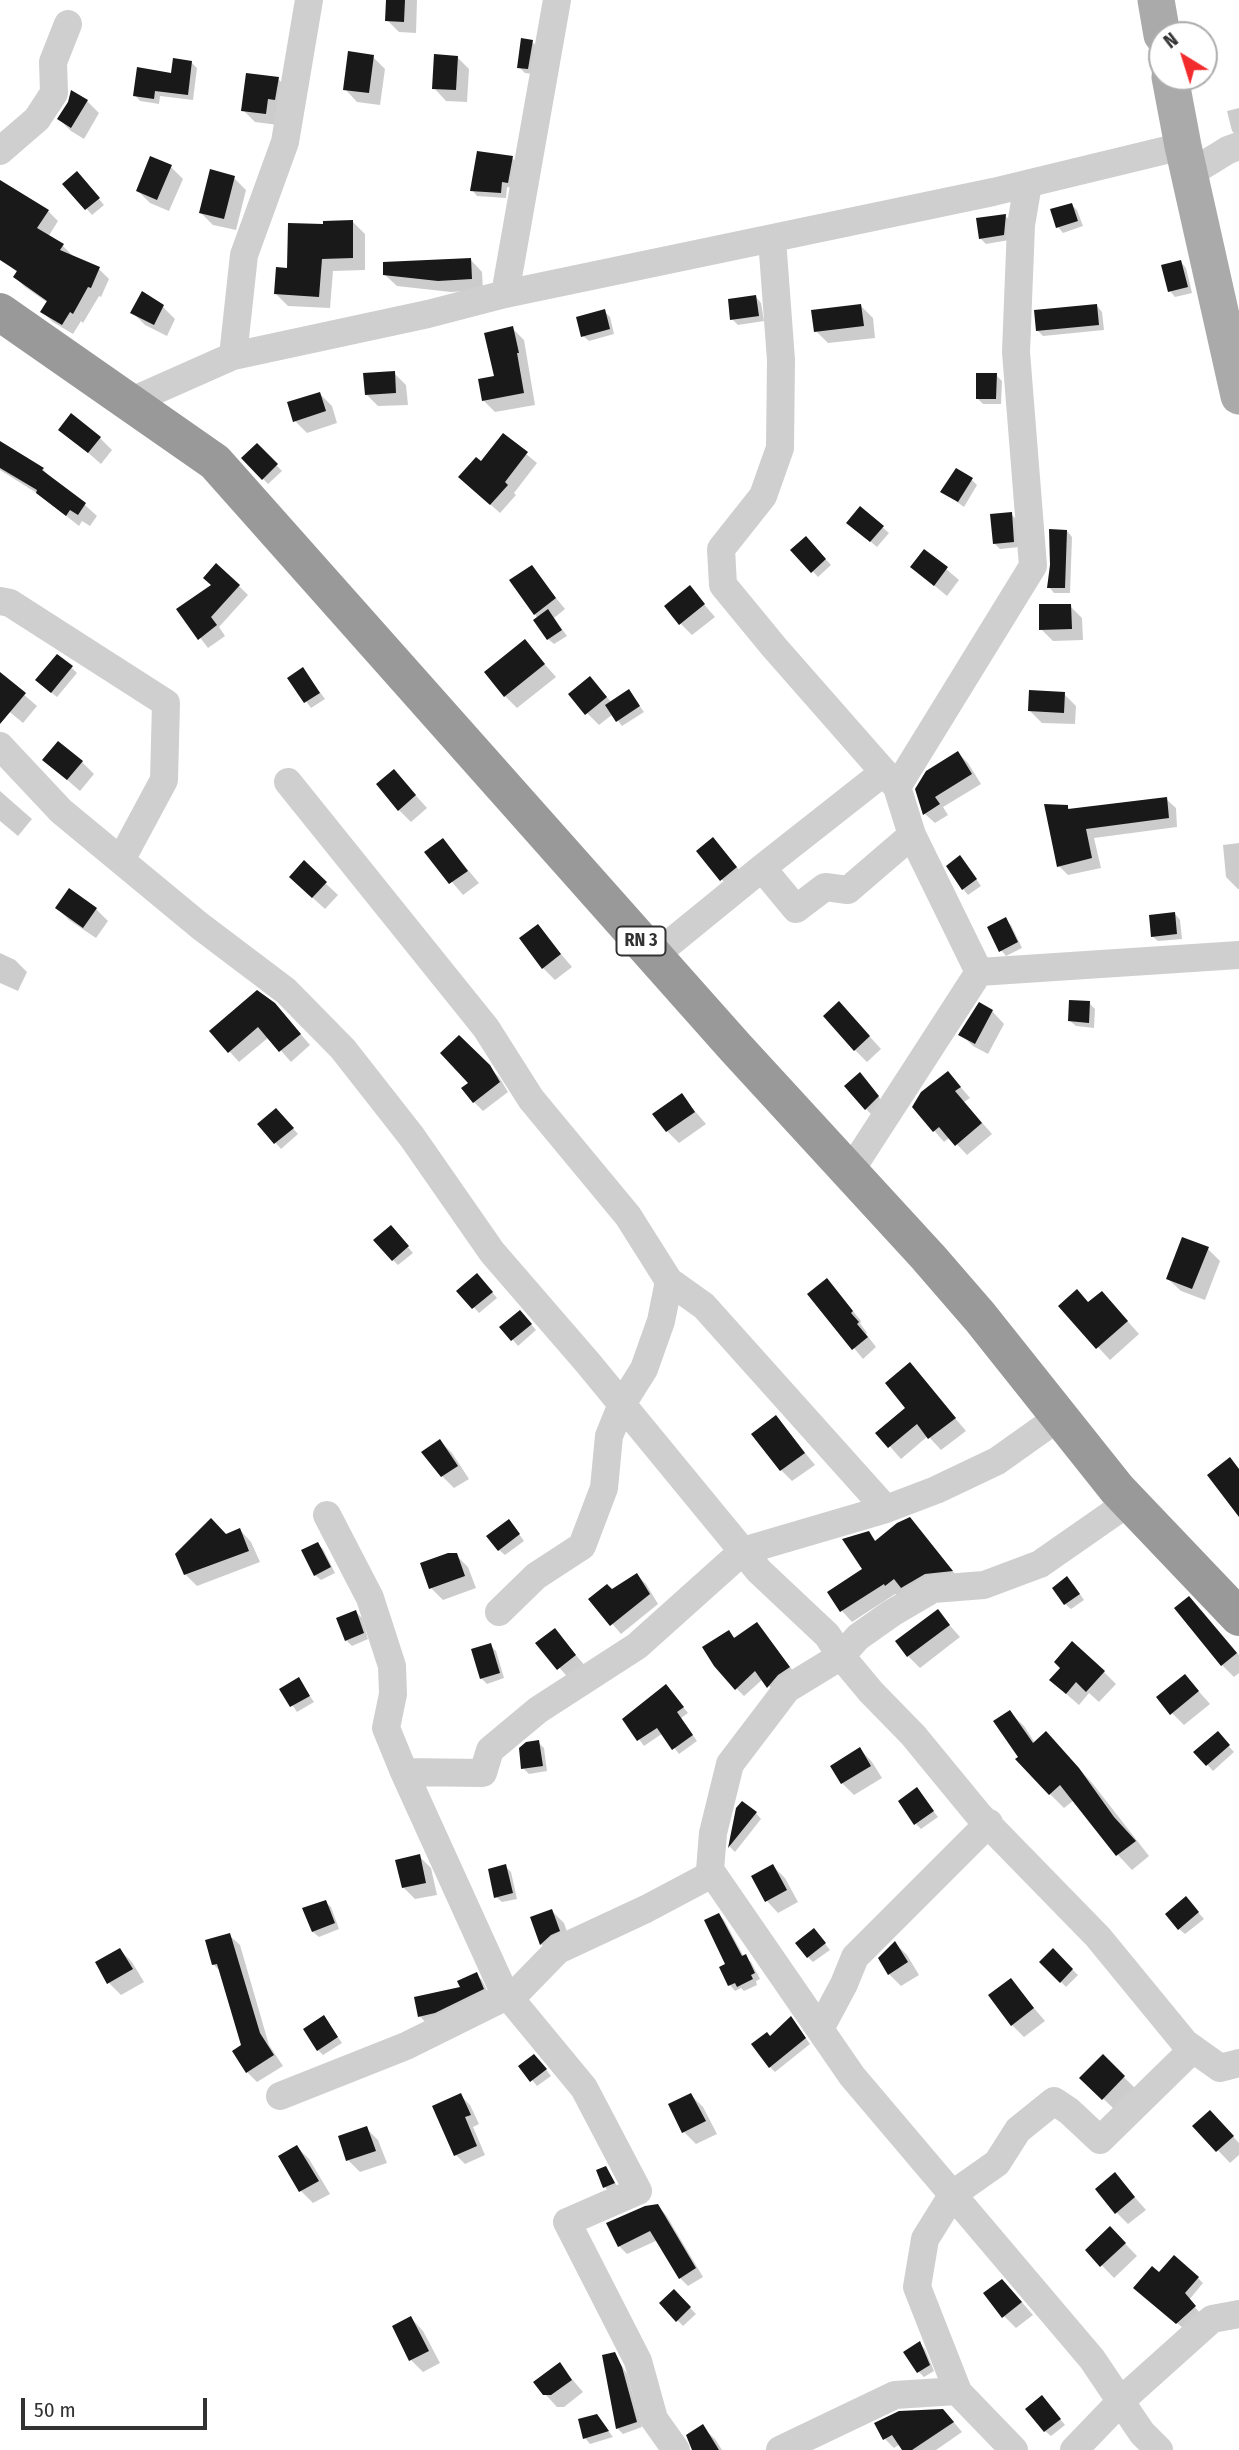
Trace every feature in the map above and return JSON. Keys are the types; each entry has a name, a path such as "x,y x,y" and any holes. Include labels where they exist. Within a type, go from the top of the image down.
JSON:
{"highway":[{"name":"RN 3","path":"0,312 215,462 654,956 937,1267 1129,1502 1239,1617"}],"main road":[{"path":"1156,0 1160,21"},
{"path":"1173,91 1239,396"}],"street":[{"path":"233,356 244,254 285,142 309,0"},
{"path":"505,294 557,0"},
{"path":"0,151 37,119 54,93 52,62 68,24"},
{"path":"128,403 233,356 428,314 505,294 1028,184 1186,160 1239,146"},
{"path":"654,956 762,868 890,780 1032,566 1016,352 1021,225 1028,184"},
{"path":"772,239 781,360 780,448 763,496 721,549 723,585 890,780 912,835 979,972"},
{"path":"0,601 10,603 166,703 164,780 121,860"},
{"path":"0,746 61,811 200,926 286,991 343,1049 412,1137 492,1252 760,1571 827,1635 871,1692 913,1735 978,1814 1098,1937 1185,2043 1220,2068 1239,2063"},
{"path":"288,782 485,1028 531,1098 628,1216 669,1281 704,1306 886,1509"},
{"path":"762,868 796,909 825,887 848,890 912,835"},
{"path":"979,972 1239,955"},
{"path":"849,1173 979,972"},
{"path":"499,1612 536,1576 582,1546 604,1488 609,1436 622,1404 644,1369 661,1321 669,1281"},
{"path":"404,1772 483,1773 490,1750 538,1710 637,1646 743,1551 886,1509 936,1490 997,1461 1059,1417"},
{"path":"1129,1502 1040,1564 984,1585 933,1589 858,1637 841,1656 786,1689 730,1764 713,1833 710,1870 852,2076 1093,2359 1142,2433 1159,2450"},
{"path":"327,1515 370,1598 392,1666 393,1694 386,1728 503,1990 584,2088 638,2192 567,2222 638,2361 654,2419 676,2450"},
{"path":"820,2029 855,1957 989,1823"},
{"path":"280,2096 406,2046 519,1990 558,1951 712,1874"},
{"path":"959,2394 917,2287 925,2239 953,2194 997,2163 1018,2130 1054,2101 1100,2140 1193,2049"},
{"path":"1074,2450 1121,2401 1212,2319 1239,2314"},
{"path":"780,2450 895,2395 957,2391 1014,2450"}],"building":[{"path":"386,0 405,0 404,22 385,21"},
{"path":"521,38 533,40 528,69 517,68"},
{"path":"348,51 374,55 369,93 343,90"},
{"path":"434,54 458,56 456,90 432,89"},
{"path":"173,58 192,61 188,95 155,91 154,99 133,96 137,67 171,73"},
{"path":"246,73 279,77 275,100 268,99 266,114 241,111"},
{"path":"71,90 88,100 71,128 57,119 68,102"},
{"path":"477,151 513,156 508,183 502,182 501,193 470,191"},
{"path":"150,156 172,165 157,200 136,191"},
{"path":"210,169 235,176 224,219 199,213"},
{"path":"77,171 100,198 85,210 62,184"},
{"path":"0,180 49,210 37,228 64,244 60,250 100,267 91,288 88,287 73,314 70,312 62,325 40,312 47,301 13,277 17,271 0,260"},
{"path":"1072,203 1078,221 1056,228 1050,209"},
{"path":"1006,214 1004,235 979,239 976,218"},
{"path":"353,220 353,258 322,259 319,297 274,294 276,267 287,268 288,223 323,224 323,221"},
{"path":"471,258 472,279 438,281 383,275 383,262"},
{"path":"1181,260 1188,287 1168,292 1161,265"},
{"path":"142,291 164,305 154,325 130,313"},
{"path":"756,295 759,316 730,320 728,299"},
{"path":"861,304 864,326 814,332 811,310"},
{"path":"1097,304 1099,325 1036,331 1034,310"},
{"path":"605,309 610,329 581,337 576,317"},
{"path":"513,326 524,393 482,401 478,379 494,376 484,333"},
{"path":"395,371 396,393 365,395 363,373"},
{"path":"976,373 997,373 996,399 976,399"},
{"path":"320,392 326,411 293,422 287,402"},
{"path":"71,413 101,437 88,453 58,430"},
{"path":"503,433 528,452 505,482 508,485 490,505 458,477 476,457 481,461"},
{"path":"0,441 44,468 42,470 86,503 78,515 70,510 66,516 36,493 37,490 0,468"},
{"path":"257,443 278,464 262,480 241,458"},
{"path":"956,468 973,478 958,502 940,492"},
{"path":"860,506 884,526 870,542 846,523"},
{"path":"1012,512 1014,542 993,544 990,514"},
{"path":"1049,529 1067,530 1065,588 1047,588 1050,565"},
{"path":"806,536 826,559 811,573 790,550"},
{"path":"924,549 948,567 934,586 910,567"},
{"path":"216,563 240,585 211,617 217,625 198,640 176,609 211,585 203,578"},
{"path":"532,565 556,598 534,615 509,580"},
{"path":"690,585 705,604 679,625 664,606"},
{"path":"1039,604 1071,604 1072,629 1039,630"},
{"path":"548,609 562,630 547,640 533,620"},
{"path":"525,639 545,664 504,697 484,672"},
{"path":"57,654 73,666 51,693 35,680"},
{"path":"303,667 320,693 304,703 287,678"},
{"path":"0,672 26,693 0,724"},
{"path":"590,676 607,697 585,715 568,694"},
{"path":"629,689 640,706 616,722 605,705"},
{"path":"1029,690 1065,692 1064,713 1028,711"},
{"path":"58,741 83,761 67,780 42,760"},
{"path":"958,751 972,774 935,797 940,804 923,815 915,789 926,771"},
{"path":"394,769 416,795 398,811 376,784"},
{"path":"1167,797 1169,818 1086,829 1092,858 1057,867 1044,804 1068,805 1068,809"},
{"path":"713,837 737,867 720,881 696,851"},
{"path":"443,838 468,871 449,884 424,852"},
{"path":"960,855 977,879 962,890 946,866"},
{"path":"304,860 327,882 312,898 289,877"},
{"path":"69,888 97,908 83,928 55,908"},
{"path":"1175,912 1177,934 1151,937 1149,915"},
{"path":"1006,917 1018,942 999,952 987,927"},
{"path":"538,924 561,954 542,969 519,938"},
{"path":"257,990 275,1003 301,1034 279,1052 258,1027 228,1053 209,1031"},
{"path":"1069,1000 1090,1001 1089,1023 1068,1021"},
{"path":"839,1001 870,1036 854,1051 823,1016"},
{"path":"979,1002 993,1010 975,1044 958,1035"},
{"path":"459,1035 490,1065 500,1082 473,1103 461,1088 468,1083 440,1053"},
{"path":"948,1071 961,1087 955,1091 982,1123 955,1146 939,1127 933,1132 912,1107 921,1092"},
{"path":"860,1072 879,1096 865,1110 844,1086"},
{"path":"682,1093 695,1112 666,1132 652,1114"},
{"path":"276,1108 294,1128 274,1144 257,1124"},
{"path":"391,1225 409,1246 392,1261 373,1240"},
{"path":"1182,1237 1209,1247 1192,1289 1166,1279"},
{"path":"477,1273 493,1292 472,1309 456,1291"},
{"path":"827,1278 853,1311 851,1313 859,1322 857,1324 868,1337 852,1350 807,1294"},
{"path":"1077,1289 1088,1302 1102,1291 1128,1321 1096,1349 1058,1306"},
{"path":"520,1310 532,1324 511,1341 499,1327"},
{"path":"910,1362 956,1418 928,1439 917,1424 888,1448 875,1433 905,1408 885,1383"},
{"path":"776,1415 805,1453 780,1471 751,1434"},
{"path":"440,1439 458,1466 441,1477 421,1452"},
{"path":"1230,1457 1239,1469 1239,1517 1207,1475"},
{"path":"910,1517 953,1571 925,1574 901,1588 894,1579 840,1612 827,1592 862,1569 842,1539 869,1531 875,1541 897,1523"},
{"path":"211,1518 226,1534 240,1528 249,1551 184,1575 175,1554"},
{"path":"509,1519 520,1534 498,1551 486,1536"},
{"path":"318,1542 331,1567 314,1576 301,1550"},
{"path":"448,1553 457,1553 465,1576 429,1589 420,1563"},
{"path":"637,1573 650,1594 610,1626 588,1599 607,1584 612,1589"},
{"path":"1067,1576 1080,1594 1064,1605 1052,1588"},
{"path":"1189,1596 1237,1653 1221,1666 1174,1608"},
{"path":"938,1609 950,1625 907,1657 895,1641"},
{"path":"356,1610 364,1633 345,1641 336,1618"},
{"path":"757,1622 790,1667 778,1675 767,1688 755,1671 735,1690 702,1647 729,1630 734,1638"},
{"path":"555,1628 576,1655 557,1670 535,1643"},
{"path":"1072,1641 1105,1671 1086,1692 1076,1682 1066,1694 1049,1680 1060,1668 1054,1662"},
{"path":"491,1643 500,1673 480,1679 471,1649"},
{"path":"1185,1674 1199,1691 1170,1715 1156,1697"},
{"path":"299,1677 310,1696 290,1707 279,1689"},
{"path":"666,1684 684,1707 677,1712 693,1735 672,1750 657,1728 637,1741 622,1719"},
{"path":"1010,1710 1033,1743 1046,1731 1079,1768 1114,1817 1136,1841 1116,1856 1060,1785 1049,1795 1015,1759 1018,1757 993,1721"},
{"path":"1218,1731 1230,1745 1206,1766 1193,1752"},
{"path":"539,1740 543,1766 521,1769 519,1748 526,1742"},
{"path":"860,1747 871,1766 841,1784 830,1766"},
{"path":"917,1787 934,1811 914,1825 898,1801"},
{"path":"742,1801 757,1812 728,1848 736,1808"},
{"path":"420,1854 426,1883 402,1888 395,1860"},
{"path":"506,1864 513,1893 494,1898 488,1869"},
{"path":"773,1864 787,1890 765,1902 751,1876"},
{"path":"1186,1896 1199,1912 1178,1930 1165,1914"},
{"path":"326,1900 335,1923 312,1932 302,1908"},
{"path":"552,1909 560,1931 540,1945 530,1917"},
{"path":"719,1913 742,1956 746,1954 755,1973 751,1975 753,1979 737,1987 735,1983 728,1986 719,1967 725,1964 704,1920"},
{"path":"814,1928 826,1943 807,1958 795,1943"},
{"path":"230,1933 260,2033 274,2055 246,2073 232,2051 241,2045 217,1964 212,1965 205,1940"},
{"path":"895,1941 908,1962 888,1975 878,1958"},
{"path":"120,1948 133,1969 107,1984 95,1962"},
{"path":"1053,1948 1073,1969 1060,1983 1039,1962"},
{"path":"477,1972 484,1989 435,2013 418,2017 414,1997 460,1987 457,1981"},
{"path":"1011,1978 1034,2008 1011,2026 988,1995"},
{"path":"324,2015 338,2037 317,2051 303,2029"},
{"path":"791,2016 806,2038 769,2068 751,2044 767,2032 770,2036"},
{"path":"534,2054 547,2069 530,2082 518,2066"},
{"path":"1103,2054 1125,2076 1102,2100 1079,2078"},
{"path":"461,2093 471,2115 465,2117 477,2146 454,2156 432,2106"},
{"path":"691,2093 706,2121 682,2133 668,2104"},
{"path":"1210,2110 1234,2136 1216,2152 1192,2126"},
{"path":"367,2126 376,2151 346,2161 338,2136"},
{"path":"297,2145 319,2181 299,2192 278,2156"},
{"path":"606,2166 615,2183 603,2188 596,2170"},
{"path":"1115,2172 1135,2197 1115,2214 1095,2189"},
{"path":"658,2204 696,2268 679,2279 650,2231 618,2247 606,2223 645,2206"},
{"path":"1110,2226 1126,2243 1100,2267 1085,2250"},
{"path":"1174,2255 1199,2277 1185,2293 1196,2306 1176,2324 1133,2288 1152,2266 1159,2272"},
{"path":"1002,2279 1022,2302 1002,2318 983,2293"},
{"path":"674,2289 691,2307 676,2322 659,2303"},
{"path":"411,2316 429,2351 409,2361 392,2326"},
{"path":"920,2341 930,2365 917,2373 903,2352"},
{"path":"615,2352 622,2367 637,2422 616,2429 602,2355"},
{"path":"560,2362 572,2380 551,2395 543,2395 533,2382"},
{"path":"1042,2395 1061,2419 1044,2432 1025,2409"},
{"path":"943,2409 954,2422 912,2450 902,2450 892,2435 883,2440 874,2423 899,2411"},
{"path":"597,2414 609,2431 583,2439 578,2419"},
{"path":"703,2424 719,2450 692,2450 686,2435"}]}
